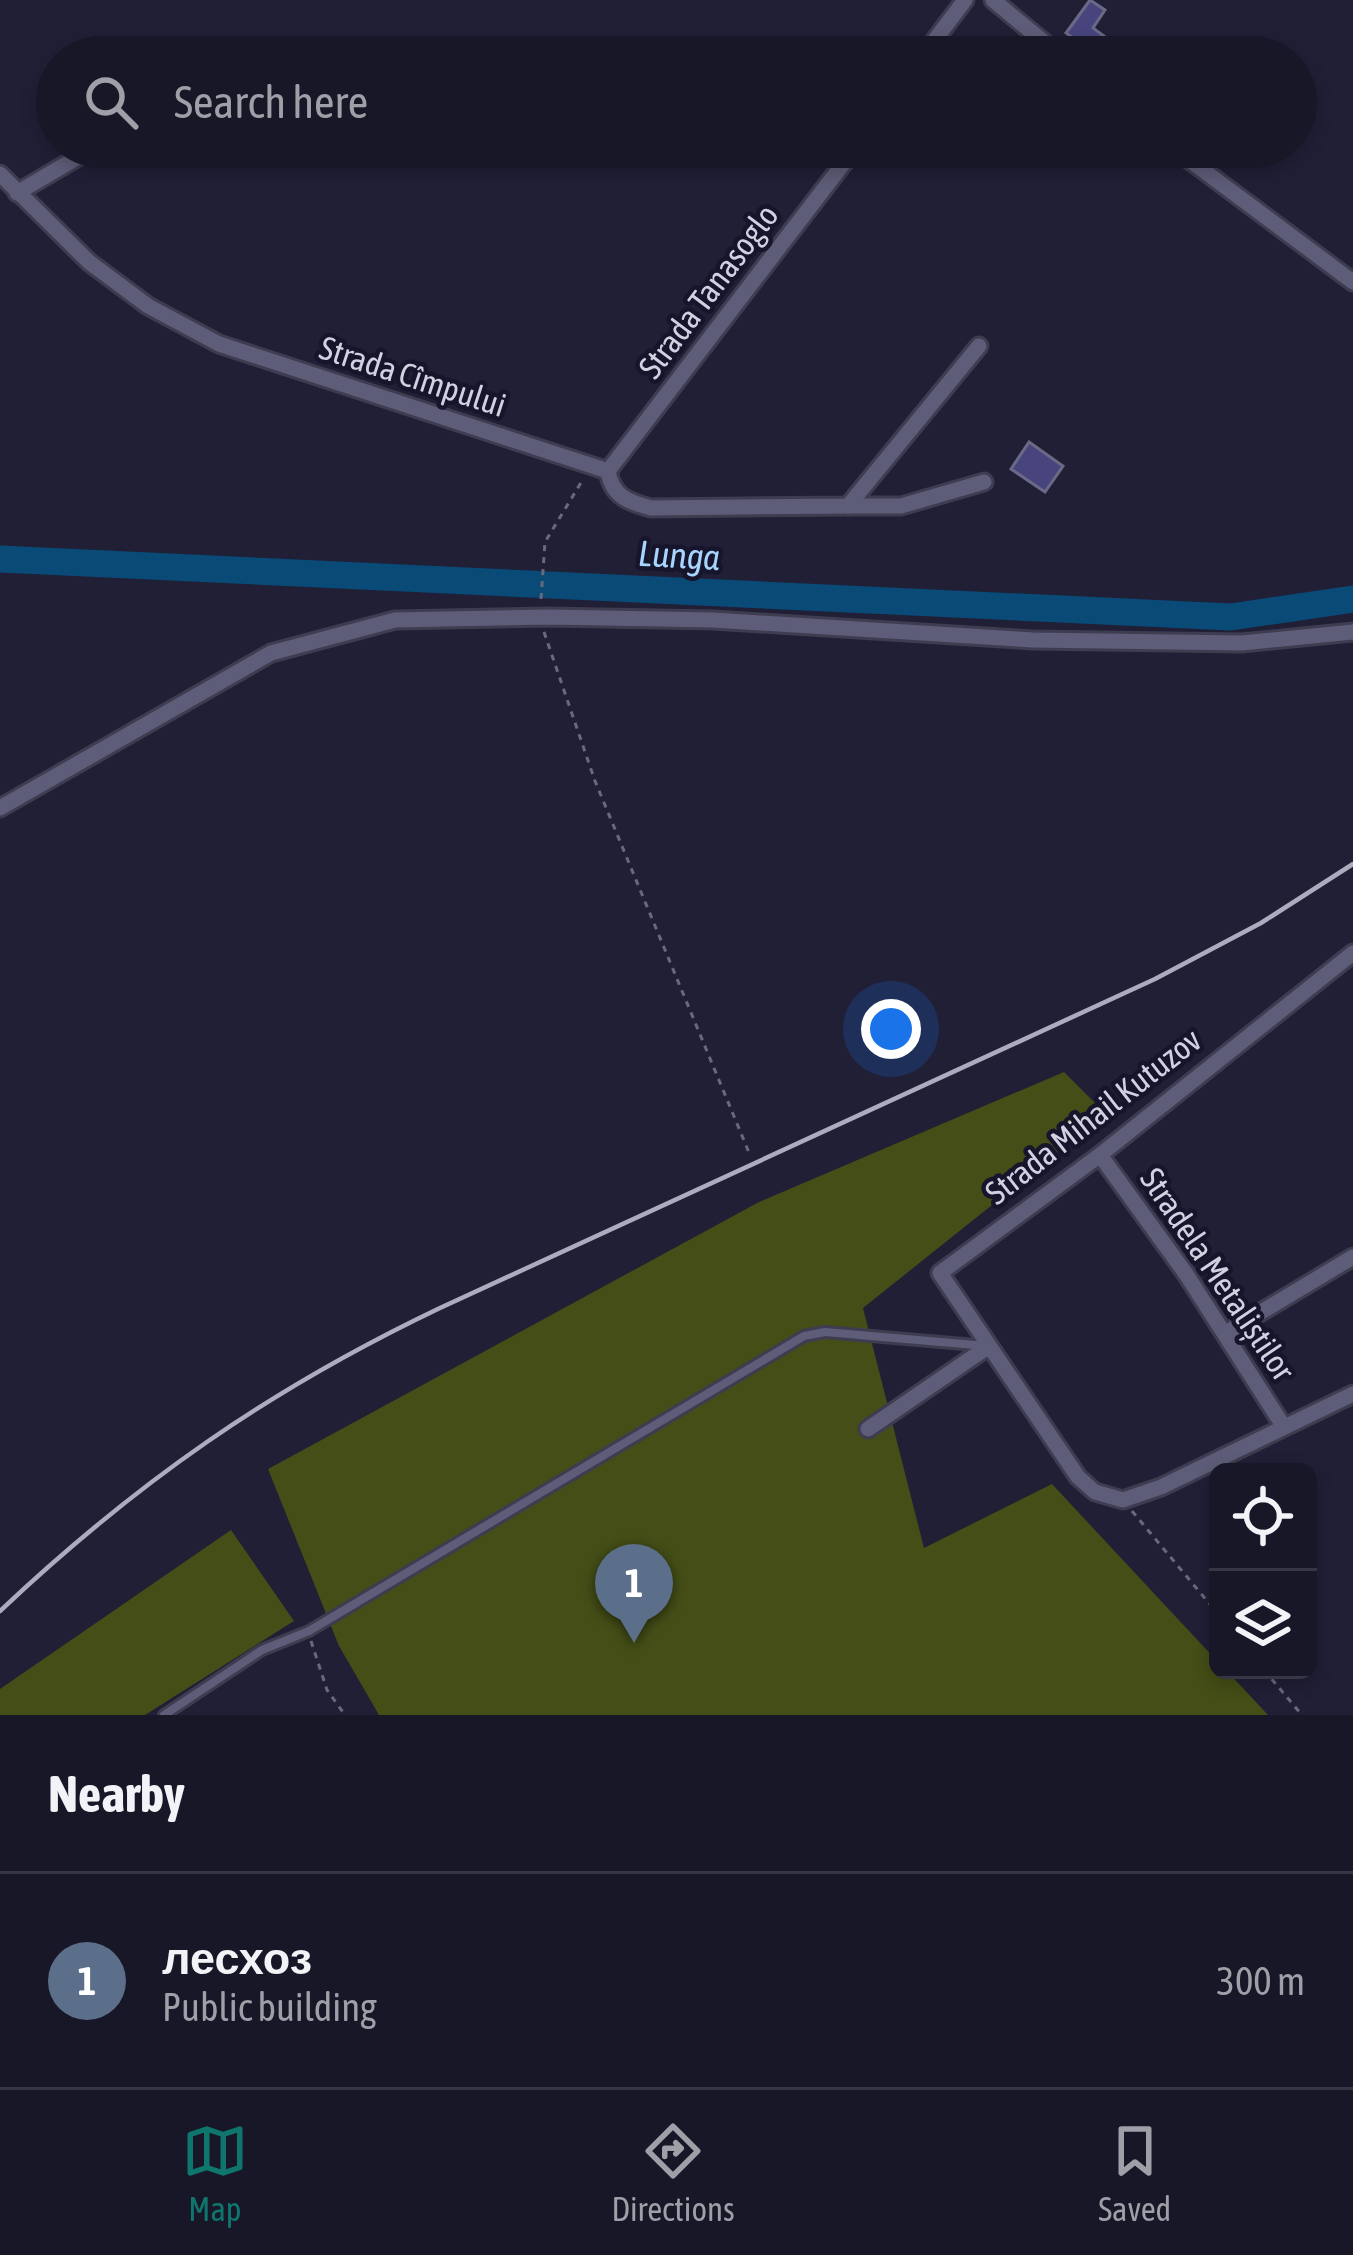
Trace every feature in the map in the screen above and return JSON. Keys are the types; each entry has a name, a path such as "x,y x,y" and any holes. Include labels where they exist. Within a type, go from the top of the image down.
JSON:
{"street":[{"path":"937,36 964,0"},
{"path":"993,0 1037,36"},
{"path":"17,193 59,168"},
{"name":"Strada Tanasoglo","path":"599,468 839,168"},
{"path":"1200,168 1353,282"},
{"name":"Strada Cîmpului","path":"0,174 89,262 148,306 219,344 599,468 623,499 651,508 901,506 984,482"},
{"path":"848,506 979,346"},
{"path":"0,808 272,653 395,620 540,612 1034,640 1242,643 1353,632"},
{"name":"Strada Mihail Kutuzov","path":"1123,1500 1095,1492 1078,1478 940,1273 1100,1155 1353,953"},
{"name":"Stradela Metaliștilor","path":"1100,1155 1226,1333 1284,1427"},
{"path":"1226,1333 1353,1257"},
{"path":"868,1429 989,1346"},
{"path":"1123,1500 1160,1487 1353,1394"}],"lane":[{"path":"164,1715 262,1650 309,1630 804,1336 825,1332 989,1346"}],"path":[{"path":"599,468 545,542 540,612 562,692 595,781 750,1155"},
{"path":"1123,1500 1209,1603"},
{"path":"309,1630 327,1690 345,1715"},
{"path":"1272,1679 1302,1715"}],"green space":[{"path":"1064,1072 1106,1114 863,1308 924,1548 1052,1484 1209,1652 1209,1679 1234,1679 1268,1715 379,1715 339,1646 268,1469 759,1202"},
{"path":"231,1530 294,1621 145,1715 0,1715 0,1689"}],"building":[{"path":"1090,0 1105,10 1093,28 1104,36 1066,33"},
{"path":"1029,442 1063,466 1045,492 1011,469"}],"waterway":[{"name":"Lunga","path":"0,559 1231,617 1353,599"}],"railway":[{"path":"0,1611 155,1480 319,1371 440,1308 1155,979 1261,923 1353,864"}],"place":[{"name":"лесхоз","path":"634,1643"}]}
